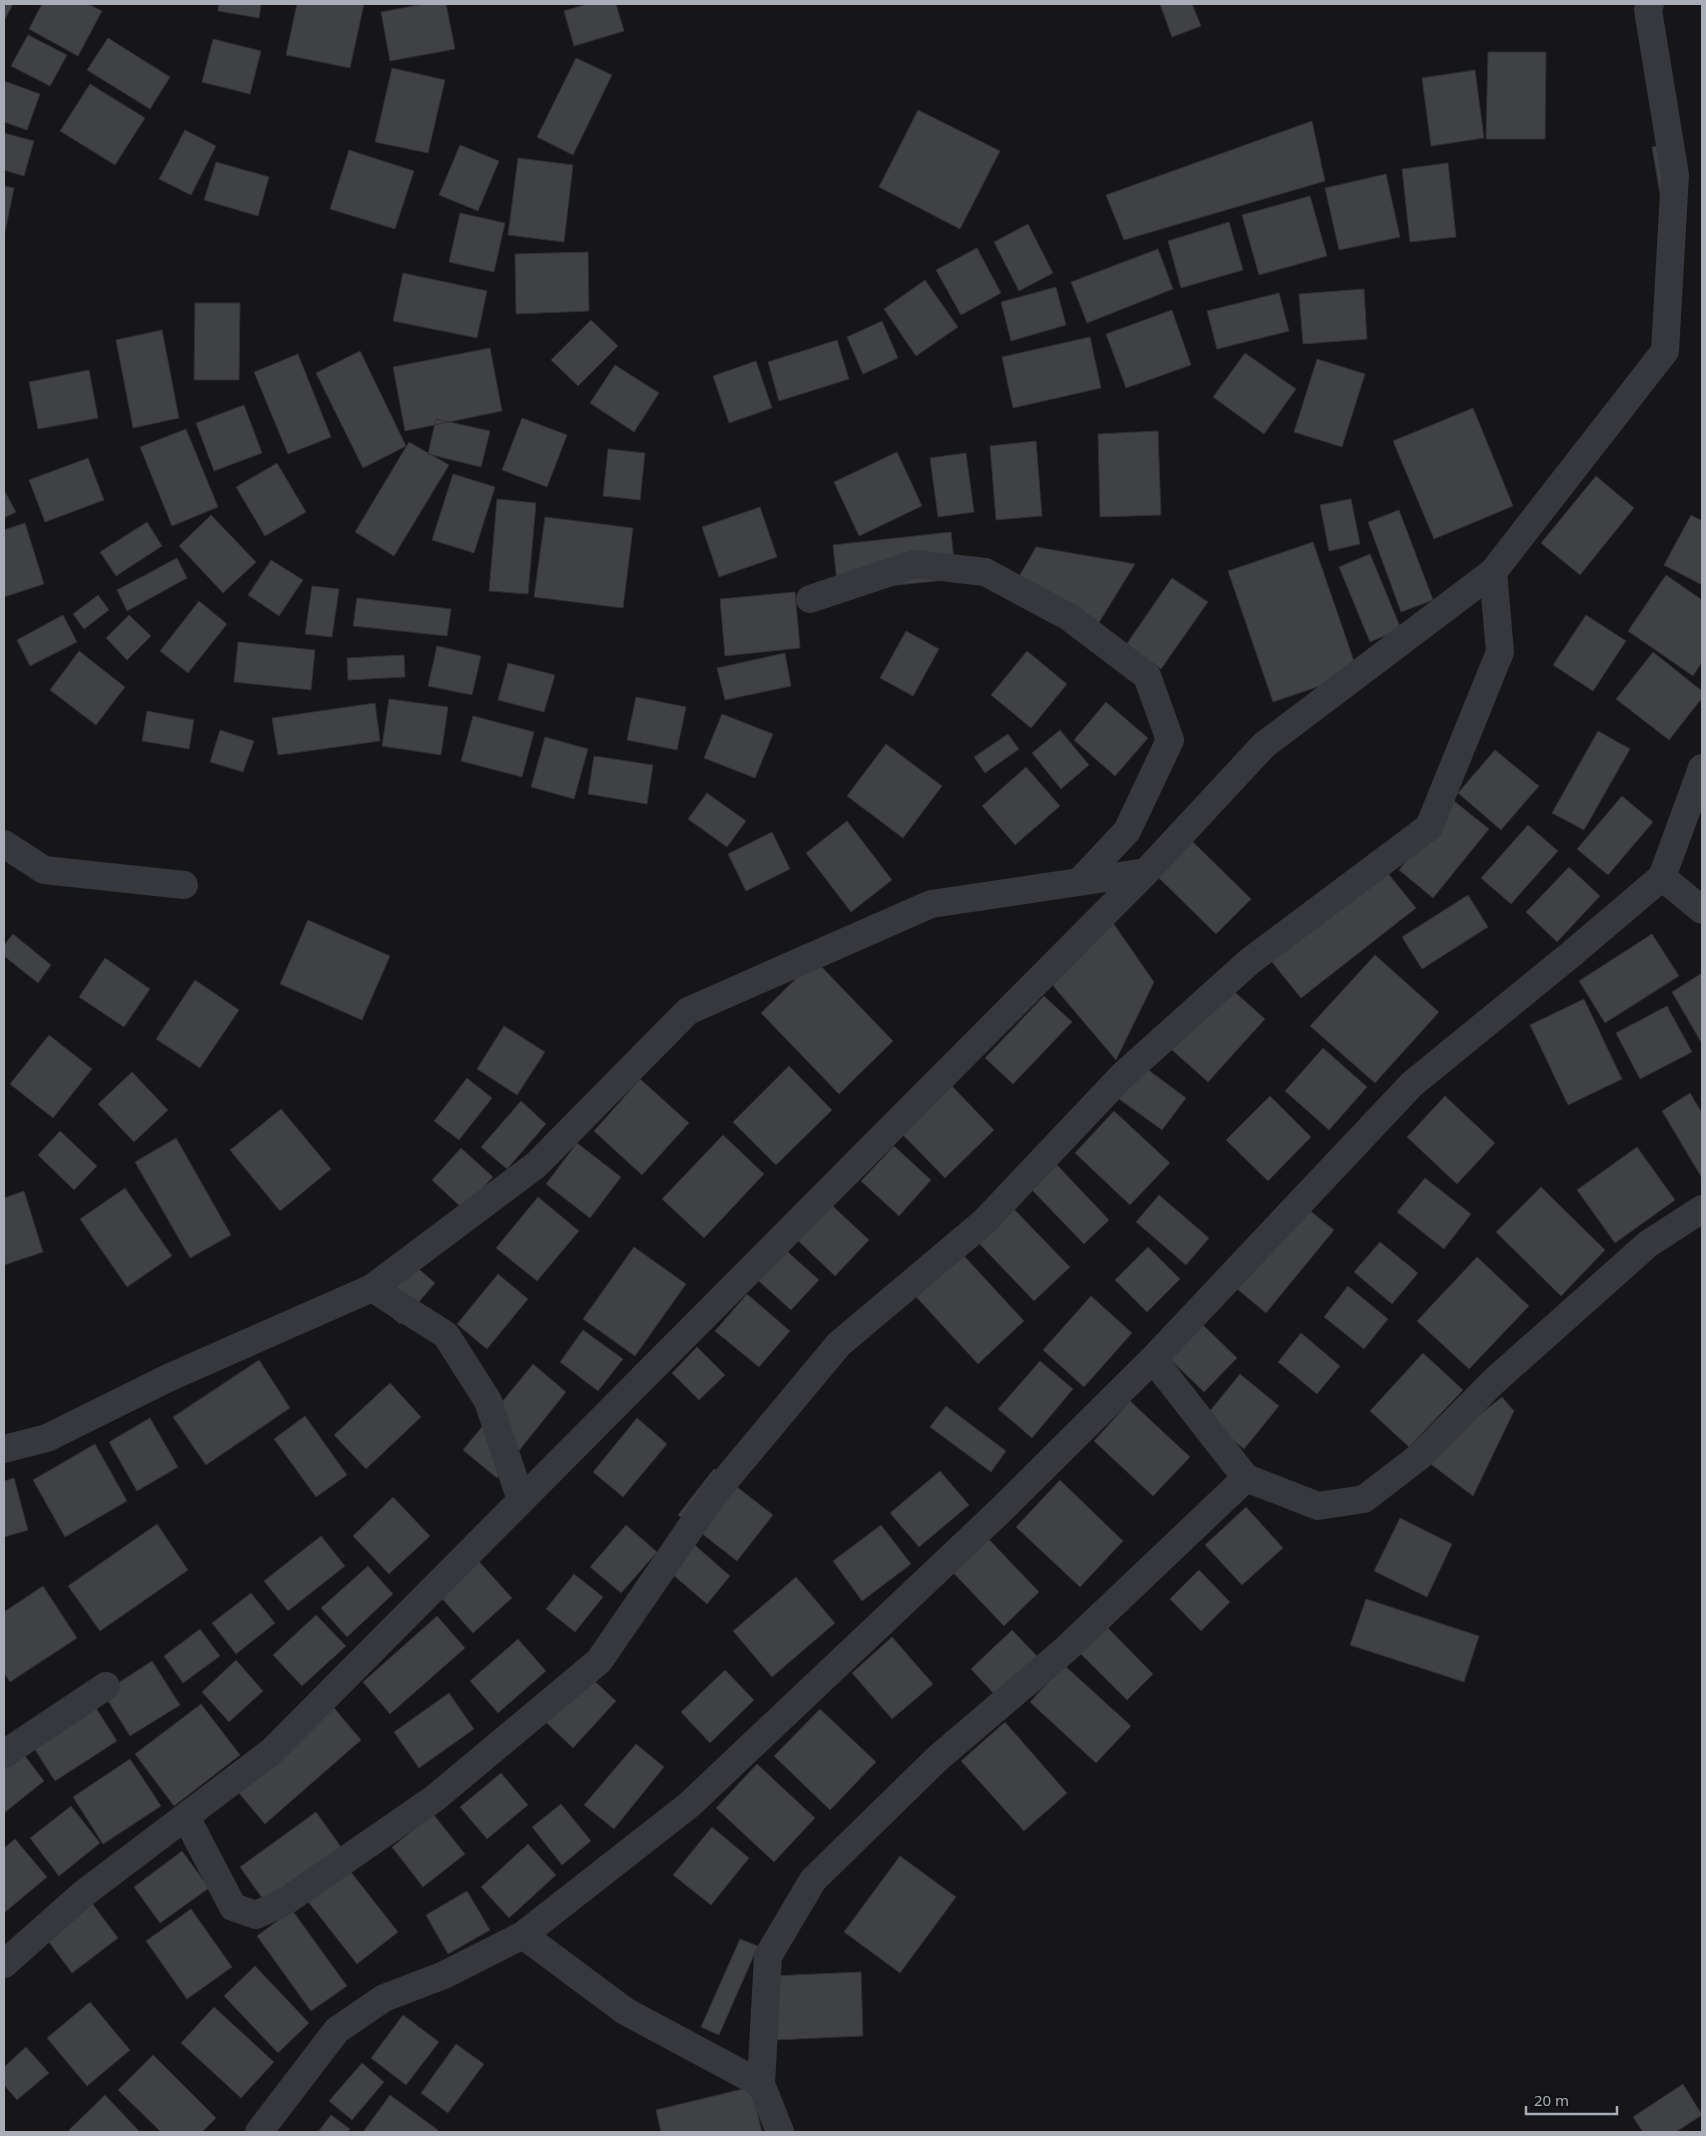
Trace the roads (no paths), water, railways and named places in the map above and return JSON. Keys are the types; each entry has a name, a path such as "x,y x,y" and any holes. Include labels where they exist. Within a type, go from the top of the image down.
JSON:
{"street":[{"path":"4,1964 83,1894 271,1752 1146,872 1264,745 1492,572 1665,351 1674,175 1648,10 1650,4"},
{"path":"810,599 915,564 985,572 1069,617 1147,676 1170,740 1126,831 1079,882"},
{"path":"186,1817 233,1907 256,1915 286,1901 434,1798 599,1661 713,1495 839,1344 984,1222 1122,1076 1250,961 1429,827 1500,652 1492,572"},
{"path":"259,2132 337,2030 384,1998 444,1975 523,1935 689,1805 1002,1509 1152,1359 1412,1084 1569,956 1662,877 1702,768"},
{"path":"4,844 44,870 184,885"},
{"path":"4,1449 47,1438 168,1378 372,1288 536,1165 688,1011 931,904 1146,872"},
{"path":"1662,877 1702,910"},
{"path":"1152,1359 1246,1478 1318,1506 1364,1499 1420,1456 1493,1382 1648,1244 1702,1209"},
{"path":"372,1288 446,1335 488,1401 520,1500"},
{"path":"780,2132 761,2084 768,1956 813,1880 938,1758 1066,1650 1246,1478"},
{"path":"4,1754 106,1686"},
{"path":"523,1935 625,2012 761,2084"}]}
